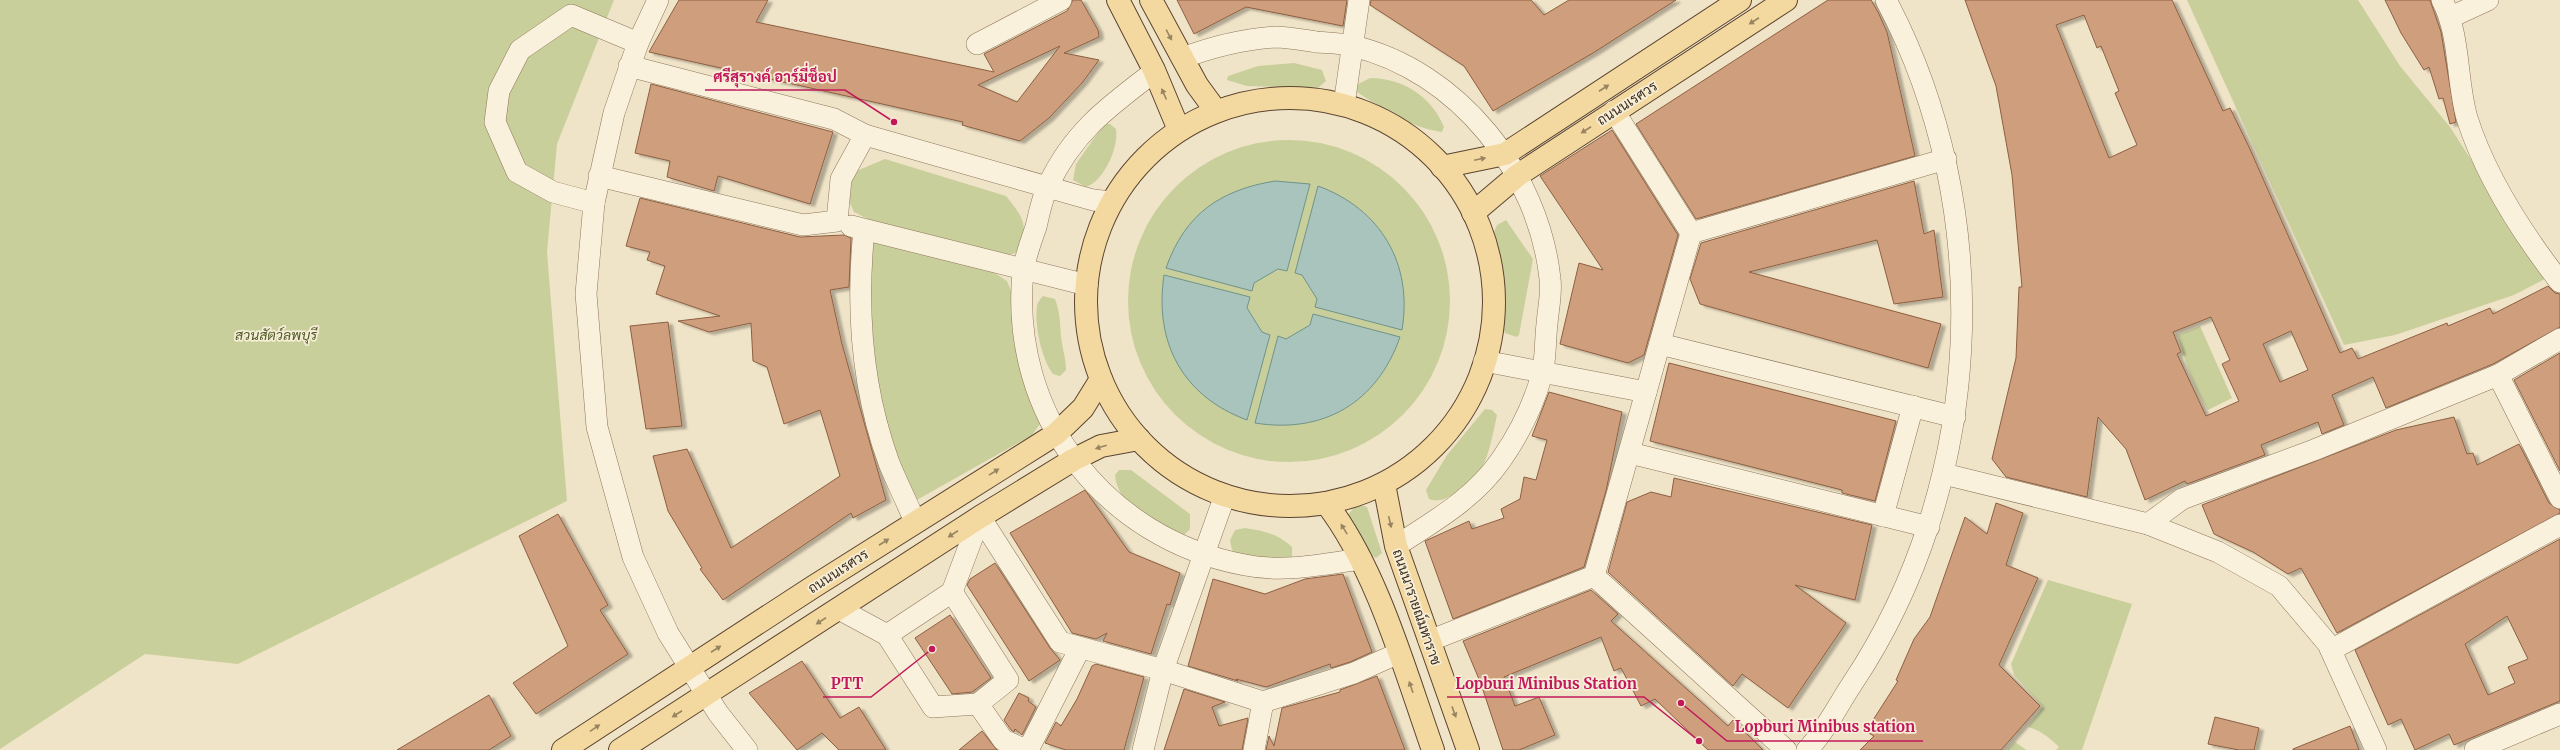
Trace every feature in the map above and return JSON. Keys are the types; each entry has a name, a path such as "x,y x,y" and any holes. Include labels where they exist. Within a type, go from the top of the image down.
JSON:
{"main road":[{"path":"1118,0 1154,72 1178,130"},
{"path":"1151,0 1196,85 1216,111"},
{"name":"ถนนนเรศวร","path":"1442,167 1504,154 1740,0"},
{"name":"ถนนนเรศวร","path":"1473,213 1518,175 1786,0"},
{"path":"1280,98 1312,99 1344,105 1380,119 1413,140 1442,167 1459,189 1473,213 1488,254 1494,298 1490,341 1476,385 1454,425 1422,458 1384,484 1356,496 1326,503 1278,506 1258,504 1225,496 1178,473 1139,440 1118,411 1101,379 1088,333 1087,285 1094,242 1111,202 1130,174 1148,155 1178,130 1216,111 1247,102 1280,98"},
{"name":"ถนนนเรศวร","path":"563,750 688,667 1056,434 1083,408 1101,379"},
{"path":"620,750 980,517 1073,460 1101,446 1139,440"},
{"name":"ถนนนารายณ์มหาราช","path":"1384,484 1396,546 1468,750"},
{"path":"1326,503 1344,527 1361,559 1399,653 1433,750"}],"street":[{"path":"658,0 629,66 614,113 594,203 586,294 597,427 633,557 668,633 706,695 747,750"},
{"path":"977,44 1061,0"},
{"path":"1344,105 1359,0"},
{"path":"1807,750 1878,645 1929,527 1944,474 1955,417 1962,286 1946,159 1906,37 1886,0"},
{"path":"2488,0 2447,8 2467,117 2484,162 2532,246 2560,282"},
{"path":"594,203 553,192 517,172 495,122 499,91 520,50 571,15 638,43"},
{"path":"1182,58 1222,45 1277,37 1352,46 1381,55 1417,72 1453,98 1504,154 1518,175 1542,234 1550,282 1542,373 1526,418 1501,460 1482,483 1466,500 1396,546"},
{"path":"629,66 834,119 865,135 1093,200 1111,202"},
{"path":"1154,72 1101,112 1078,137 1047,186 1023,270 1021,309 1029,367 1056,434 1087,478 1126,514 1155,533 1203,555 1247,566 1284,569 1361,559"},
{"path":"1594,576 1691,233 1614,111"},
{"path":"837,221 841,179 865,135"},
{"path":"1691,233 1946,159"},
{"path":"599,176 803,225 837,221 864,230 1087,285"},
{"path":"864,230 860,274 862,346 872,402 889,463 916,522"},
{"path":"2148,524 2182,499 2314,450 2498,375 2560,339"},
{"path":"1660,344 1955,417"},
{"path":"1484,361 1646,392"},
{"path":"2498,375 2560,498"},
{"path":"1883,516 1913,406"},
{"path":"1630,453 1929,527"},
{"path":"1944,474 2148,524 2218,552 2279,586 2331,650 2376,750"},
{"path":"1143,750 1163,670 1225,496"},
{"path":"888,635 952,592 980,517"},
{"path":"980,517 1060,642 1163,670 1263,702 1354,673 1399,653"},
{"path":"2331,650 2560,525"},
{"path":"1429,641 1594,576"},
{"path":"1594,576 1786,750"},
{"path":"839,609 888,635 933,706 978,704 1008,680 952,592"},
{"path":"978,704 1003,740 1027,750 1080,648"},
{"path":"1254,750 1263,702"},
{"path":"2475,750 2560,714"}],"green space":[{"name":"สวนสัตว์ลพบุรี","path":"0,0 614,0 557,144 547,252 567,501 238,664 145,654 0,749"},
{"path":"2187,0 2358,0 2400,66 2450,127 2547,278 2514,295 2395,335 2344,345"},
{"path":"1294,63 1322,70 1326,81 1318,88 1247,86 1227,80 1228,76 1258,66"},
{"path":"1370,78 1394,81 1415,91 1424,98 1439,116 1444,127 1442,132 1408,122 1357,92 1358,84"},
{"path":"1104,124 1110,124 1116,129 1113,154 1099,178 1093,184 1086,187 1073,180 1076,164"},
{"path":"1273,140 1305,140 1336,147 1365,159 1391,176 1414,199 1423,211 1438,239 1450,285 1450,317 1438,363 1423,391 1414,403 1391,426 1365,443 1336,455 1305,462 1273,462 1242,455 1213,443 1187,426 1164,403 1147,377 1135,348 1128,317 1128,285 1135,254 1147,225 1164,199 1187,176 1213,159 1242,147"},
{"path":"885,159 1006,196 1017,210 1023,223 1023,236 1016,253 992,258 874,222 854,212 846,194 854,172"},
{"path":"1506,220 1533,259 1519,335 1516,337 1505,333 1502,324 1504,298 1500,260 1493,234 1497,225"},
{"path":"872,239 993,272 1007,281 1013,296 1040,424 1032,435 915,501 896,459 882,410 869,342"},
{"path":"1043,296 1055,299 1060,317 1066,370 1060,376 1053,374 1049,368 1040,342 1036,314 1038,303"},
{"path":"2200,326 2232,398 2208,410 2190,374 2178,335"},
{"path":"1485,409 1492,410 1497,415 1488,453 1480,472 1475,480 1465,490 1440,500 1429,499 1426,490 1447,455"},
{"path":"1119,470 1131,470 1190,514 1190,529 1180,539 1139,514 1123,497 1118,487 1115,475"},
{"path":"1357,504 1367,507 1382,553 1376,558 1368,553 1347,516"},
{"path":"1245,528 1265,532 1281,539 1292,547 1292,557 1285,565 1242,556 1232,550 1230,540 1235,530"},
{"path":"2048,580 2132,604 2082,750 2056,750 2059,747 2052,740 2041,732 2028,727 2043,707 2014,675 2011,664"},
{"path":"2015,742 2025,749 2027,750 2007,750"}],"water":[{"path":"1275,181 1310,184 1287,271 1278,269 1254,283 1252,291 1166,268 1183,233 1194,219 1207,208 1221,198 1237,191 1255,185"},
{"path":"1318,186 1340,196 1359,209 1375,224 1388,242 1397,261 1402,283 1404,306 1402,330 1315,307 1317,299 1302,275 1295,273"},
{"path":"1164,275 1250,297 1247,308 1262,332 1270,335 1247,420 1224,410 1205,397 1177,364 1169,344 1164,323 1162,299"},
{"path":"1313,314 1400,337 1390,360 1377,380 1362,396 1344,409 1325,418 1303,423 1280,425 1255,423 1278,336 1286,339 1310,325"}],"building":[{"path":"679,0 768,0 756,22 994,72 984,54 1067,11 1073,0 1081,0 1098,30 1099,37 1064,53 1099,60 1082,83 1049,118 1020,141 962,125 963,122 649,52","holes":["1060,46 1017,102 978,85"]},
{"path":"1177,0 1347,0 1343,26 1246,7 1194,34"},
{"path":"1371,0 1531,0 1544,15 1569,0 1676,0 1593,53 1493,111 1464,66 1370,5"},
{"path":"1828,0 1871,0 1878,12 1887,32 1915,156 1696,219 1636,124"},
{"path":"1965,0 2172,0 2223,111 2230,108 2249,147 2340,353 2352,348 2358,359 2447,323 2448,326 2490,308 2493,314 2548,286 2555,293 2560,294 2560,327 2493,364 2386,408 2373,377 2332,395 2344,425 2322,434 2318,422 2261,445 2265,455 2187,484 2185,481 2145,500 2126,449 2098,417 2087,497 2006,477 1992,459 2016,358 2019,287 2022,287 2012,175 1996,86","holes":["2084,15 2097,48 2101,46 2119,91 2115,93 2137,145 2109,158 2056,25","2211,317 2230,360 2222,364 2239,401 2206,416 2177,354 2181,352 2173,332","2291,331 2308,370 2280,382 2263,344"]},
{"path":"2385,0 2430,0 2441,32 2456,122 2450,124 2443,98 2439,99 2429,67 2424,70 2401,33"},
{"path":"651,84 833,132 810,204 718,176 714,191 667,177 670,161 635,153"},
{"path":"1612,130 1678,235 1644,355 1628,363 1560,344 1579,263 1603,270 1540,176"},
{"path":"1914,181 1924,234 1934,230 1943,297 1894,304 1877,240 1749,272 1941,324 1928,368 1700,304 1690,279 1701,243"},
{"path":"640,198 800,237 844,235 851,238 849,287 830,290 842,344 886,500 853,518 851,513 723,600 700,569 702,568 668,511 653,456 687,449 731,548 840,476 820,410 784,424 767,367 753,361 751,323 709,332 678,321 720,316 656,294 665,266 647,260 650,252 626,246"},
{"path":"668,322 682,426 646,429 630,326"},
{"path":"2560,353 2560,471 2514,380"},
{"path":"1669,363 1896,421 1875,501 1842,493 1842,490 1650,441"},
{"path":"1549,392 1622,412 1606,491 1584,567 1453,619 1425,541 1469,521 1472,529 1504,518 1501,509 1520,499 1524,477 1536,480 1547,440 1532,436"},
{"path":"2454,417 2467,454 2473,453 2477,465 2519,444 2549,503 2560,510 2560,513 2337,633 2301,568 2288,574 2253,552 2214,534 2202,505 2396,430"},
{"path":"1674,478 1872,525 1855,600 1795,585 1846,623 1788,708 1742,674 1733,686 1608,572 1627,502 1651,492 1671,497"},
{"path":"1085,490 1129,552 1180,573 1170,605 1167,604 1151,654 1103,641 1107,633 1096,639 1072,633 1010,533"},
{"path":"1996,503 2023,513 2006,565 2038,578 1999,665 2040,706 2001,750 1860,750 1874,736 1866,731 1898,681 1896,680 1914,639 1930,617 1965,517 1987,534"},
{"path":"558,514 608,605 600,610 628,654 536,714 513,683 568,646 519,536"},
{"path":"2560,539 2560,701 2454,745 2449,734 2415,750 2401,719 2388,725 2355,650","holes":["2507,616 2528,659 2508,667 2515,683 2488,695 2465,644"]},
{"path":"995,563 1050,648 1060,660 1029,681 967,585 970,579"},
{"path":"1343,574 1372,652 1350,662 1331,668 1330,664 1266,687 1236,679 1238,681 1188,666 1213,579 1265,594 1305,579"},
{"path":"1591,590 1618,614 1611,621 1728,726 1733,720 1763,750 1708,750 1655,699 1641,706 1621,668 1614,671 1601,637 1504,677 1515,706 1539,697 1555,735 1519,750 1503,750 1481,684 1463,641"},
{"path":"950,615 991,678 972,692 952,694 915,638"},
{"path":"802,661 840,718 859,707 886,750 839,750 822,733 797,750 749,693"},
{"path":"1096,664 1144,677 1124,750 1066,750 1045,743 1056,722 1061,726 1077,699 1092,666"},
{"path":"1377,676 1405,750 1266,750 1269,736 1274,746 1282,708 1340,692 1340,690"},
{"path":"1184,689 1225,702 1212,707 1219,726 1248,718 1242,750 1164,750"},
{"path":"1019,693 1029,698 1028,701 1036,707 1022,735 1015,729 1014,732 1011,730 1004,720"},
{"path":"489,695 511,736 489,750 397,750"},
{"path":"2215,717 2259,728 2254,750 2239,750 2208,744"},
{"path":"2350,726 2359,750 2293,750 2293,749"},
{"path":"982,731 997,750 959,750"}],"place":[{"name":"ศรีสุรางค์ อาร์มี่ช็อป","path":"894,122"},
{"name":"PTT","path":"932,649"},
{"name":"Lopburi Minibus station","path":"1681,703"},
{"name":"Lopburi Minibus Station","path":"1699,741"}]}
